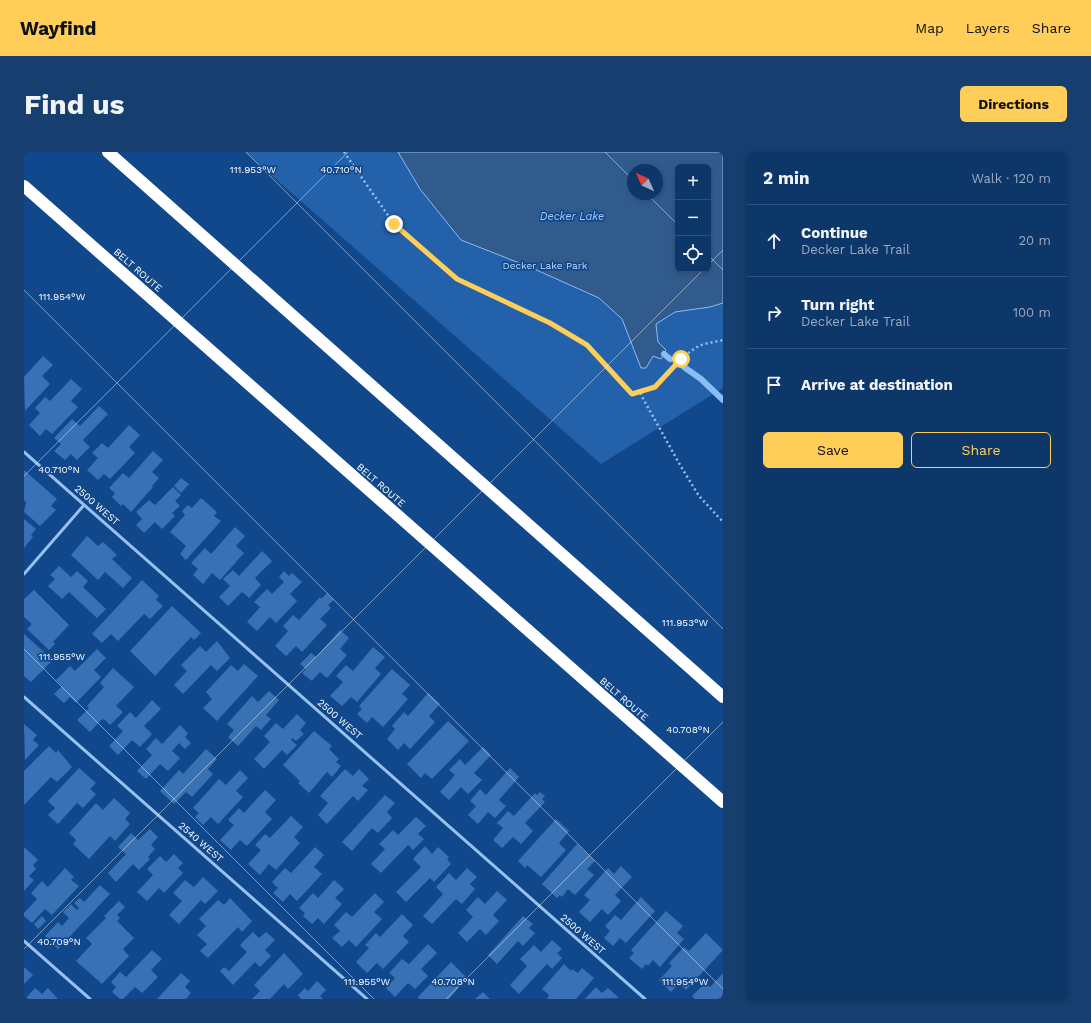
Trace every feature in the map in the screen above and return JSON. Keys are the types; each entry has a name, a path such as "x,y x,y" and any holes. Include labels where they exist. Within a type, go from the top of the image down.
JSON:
{"highway":[{"path":"108,152 723,696"},
{"name":"BELT ROUTE","path":"24,186 723,802"}],"lane":[{"name":"2500 WEST","path":"24,452 645,999"},
{"path":"24,574 84,505"},
{"name":"2540 WEST","path":"24,697 367,999"},
{"path":"24,940 90,999"}],"path":[{"path":"344,152 394,224 457,279 550,323 587,345 632,394 640,393 655,387 681,359 699,346 723,340"},
{"path":"640,393 699,496 723,522"}],"green space":[{"name":"Decker Lake Park","path":"245,152 723,152 723,388 601,464"}],"water":[{"name":"Decker Lake","path":"398,152 723,152 723,303 710,307 675,312 656,324 658,342 666,350 661,359 653,356 646,368 641,368 622,319 599,298 532,268 461,240 420,189"}],"building":[{"path":"43,356 53,365 42,376 50,384 25,411 24,377"},
{"path":"71,379 82,389 71,401 78,407 52,434 46,429 40,436 29,425 40,413 35,408 45,397 50,401"},
{"path":"99,406 108,414 83,440 90,447 77,460 71,454 65,460 54,451 61,444 54,438 72,419 80,426"},
{"path":"129,425 140,435 129,447 135,453 110,479 104,474 98,480 87,470 98,458 92,453 102,443 108,448"},
{"path":"153,451 163,460 152,472 159,478 131,512 123,504 121,506 112,497 115,493 109,488 123,473 129,478"},
{"path":"24,470 57,499 51,506 56,510 40,526 24,512 26,502 24,500"},
{"path":"181,478 189,484 181,493 174,486"},
{"path":"173,487 181,495 175,501 180,506 172,513 175,516 162,529 155,522 144,533 136,525 142,519 136,512 149,500 155,505"},
{"path":"201,498 217,512 214,516 221,521 186,560 180,554 186,546 170,532 185,515 182,511 188,505 192,508"},
{"path":"24,519 36,529 31,535 33,537 24,548"},
{"path":"235,527 245,536 236,546 244,553 220,580 212,573 203,584 193,575 198,569 191,563 205,548 211,554"},
{"path":"87,536 98,546 103,542 117,555 112,559 132,578 123,588 105,572 98,580 71,555"},
{"path":"262,551 272,561 255,578 261,585 249,598 242,592 228,606 219,597 230,586 223,579 233,570 239,576"},
{"path":"59,566 71,577 77,571 88,581 83,587 106,609 97,618 69,592 62,599 48,586 55,579 50,575"},
{"path":"284,571 289,576 292,573 302,582 290,594 297,601 276,623 270,617 257,631 247,622 260,607 254,602 267,589 272,594 284,582 279,577"},
{"path":"142,580 159,596 156,600 163,606 150,619 144,614 118,641 111,634 102,643 92,634"},
{"path":"34,590 69,625 53,642 55,644 49,650 27,629 32,624 24,617 24,599"},
{"path":"327,593 334,600 328,605 331,608 320,619 327,625 302,652 296,646 286,656 275,646 288,631 283,626 293,615 299,620 320,597 321,599"},
{"path":"172,606 201,633 194,640 191,637 155,676 130,651"},
{"path":"340,630 349,638 340,649 347,655 327,678 320,672 312,681 302,673 306,669 300,664 311,653 316,657"},
{"path":"24,634 53,660 31,682 24,676"},
{"path":"217,641 230,658 217,671 211,665 183,694 174,685 187,671 181,665 200,646 206,652"},
{"path":"373,647 385,657 375,668 381,674 357,702 351,697 342,706 330,696 343,682 336,676 346,665 353,671"},
{"path":"97,649 106,658 94,670 101,677 76,703 70,697 64,703 54,694 62,686 56,680 70,666 75,671"},
{"path":"244,664 258,676 217,721 203,708 212,699 206,692 231,665 238,671"},
{"path":"113,668 134,687 116,706 123,712 110,725 104,719 101,720 90,732 77,720 89,708 87,706 104,687 100,683"},
{"path":"392,669 410,685 402,694 408,699 383,727 372,717 367,723 357,714 362,709 359,706"},
{"path":"269,691 279,700 266,715 271,719 261,730 256,726 238,746 228,737 234,730 227,724 252,696 258,702"},
{"path":"428,693 440,704 429,716 435,722 410,749 404,743 398,750 387,739 395,729 392,726 404,712 408,716"},
{"path":"152,700 161,709 144,726 152,734 140,747 132,740 118,755 109,746 123,731 117,726 130,712 136,718"},
{"path":"297,714 306,723 300,730 304,734 296,741 292,738 291,740 297,745 287,755 282,750 264,769 254,759 270,742 264,736 276,723 283,729"},
{"path":"448,721 469,741 432,779 425,773 421,778 407,764"},
{"path":"24,724 37,735 33,740 39,745 25,760"},
{"path":"180,725 188,733 185,737 191,743 185,749 179,743 172,751 180,758 168,771 160,764 146,779 137,771 152,755 146,749 156,738 162,744"},
{"path":"314,731 332,746 329,749 339,759 336,762 341,766 332,777 327,772 309,793 298,783 300,781 283,765"},
{"path":"49,746 56,753 58,750 72,767 57,782 51,777 24,805 24,771"},
{"path":"483,747 491,755 474,773 482,780 468,794 461,787 449,800 440,792 455,775 449,770 460,759 465,765"},
{"path":"206,749 217,759 208,769 213,774 192,797 186,792 174,804 160,791 179,770 183,774"},
{"path":"79,768 96,783 90,789 96,794 83,808 77,803 58,824 48,815 55,808 48,801"},
{"path":"510,768 519,777 499,800 506,806 495,818 488,812 478,824 468,815 476,806 470,801 480,789 486,795"},
{"path":"345,769 353,776 359,769 369,779 362,786 368,790 358,801 353,796 327,824 318,815 328,803 320,796"},
{"path":"240,770 248,778 236,791 243,797 218,824 211,817 203,825 195,817 199,813 193,808 219,779 226,785"},
{"path":"265,790 276,800 265,812 272,819 247,846 240,840 231,850 220,840 234,825 228,820 239,808 244,813"},
{"path":"540,792 545,796 542,799 545,802 525,823 533,831 521,844 513,837 502,848 493,840 503,828 497,823 508,811 514,816 535,793 537,795"},
{"path":"385,795 395,803 387,812 392,818 378,833 372,828 352,851 342,842"},
{"path":"114,798 130,813 125,819 130,824 115,841 110,836 89,859 73,844 76,840 69,833 96,803 103,810"},
{"path":"291,816 303,827 294,837 300,843 276,870 269,864 260,875 248,864 261,850 255,845 265,834 270,838"},
{"path":"416,817 426,826 418,834 424,839 413,850 408,845 381,873 371,864 385,849 379,844 393,830 398,835"},
{"path":"556,819 569,831 559,843 566,850 541,877 527,865 525,868 518,861"},
{"path":"150,829 158,837 151,845 155,849 148,857 150,859 139,870 133,864 116,882 108,873 126,854 118,847 131,833 138,840"},
{"path":"577,844 595,861 587,869 594,875 575,895 568,889 562,897 560,895 557,898 542,884"},
{"path":"425,846 432,854 438,847 449,857 447,859 451,864 434,882 430,878 406,902 396,892 421,867 413,859"},
{"path":"24,847 38,860 33,865 36,869 29,876 34,880 24,891"},
{"path":"315,847 324,855 314,867 322,874 297,901 290,894 283,902 273,893 278,888 272,882 285,868 291,873"},
{"path":"174,854 183,863 178,868 183,873 164,893 159,888 147,901 137,892 153,875 147,869 160,856 166,862"},
{"path":"621,866 632,877 615,895 621,901 608,915 602,909 590,922 579,912 590,900 584,895 608,868 614,874"},
{"path":"65,868 74,877 71,880 79,886 52,915 45,909 32,923 24,916 24,913 37,899 31,893 42,881 48,887"},
{"path":"467,868 477,877 470,884 475,889 462,904 456,899 432,924 423,916 443,894 436,887 449,873 456,880"},
{"path":"203,877 218,891 205,904 201,900 179,924 169,915 182,901 173,893 185,880 194,887"},
{"path":"334,880 344,889 335,898 342,904 324,924 318,918 312,924 303,916 305,913 299,908 313,893 318,898"},
{"path":"100,885 110,894 58,949 45,936 58,922 62,926 69,918 63,912 71,904 77,910 79,908 74,903 80,898 84,902"},
{"path":"497,891 507,900 493,915 499,921 486,935 480,929 467,942 458,933 473,917 466,910 478,897 485,904"},
{"path":"375,893 384,902 374,912 382,919 356,947 349,940 342,947 332,938 340,931 334,925 346,912 352,917"},
{"path":"641,897 655,911 626,943 620,938 613,946 604,938 610,931 605,926 615,915 621,920"},
{"path":"230,898 252,921 242,932 238,927 208,958 200,951 207,944 197,935 206,926 199,919 218,900 224,905"},
{"path":"119,901 125,907 117,915 120,918 117,921 134,938 123,949 129,956 102,984 76,961 92,944 86,938 106,918 104,916"},
{"path":"666,911 683,926 677,933 684,939 660,967 653,960 648,966 646,964 642,969 629,958 634,953 631,950"},
{"path":"402,914 413,925 403,936 409,942 383,969 377,963 367,973 356,962 369,948 365,945 376,933 380,937"},
{"path":"42,916 46,921 38,929 34,924"},
{"path":"523,916 533,924 529,928 535,933 523,946 518,941 497,964 488,955"},
{"path":"253,932 259,938 266,932 275,940 265,950 271,956 260,967 255,962 233,985 220,971 224,967 229,971 247,952 240,945"},
{"path":"706,933 723,950 686,990 679,983 671,992 659,980 672,966 669,963 684,947 689,951"},
{"path":"552,940 562,949 557,953 562,958 552,969 547,964 519,994 510,985 527,966 520,959 534,945 541,952"},
{"path":"428,944 437,953 421,969 428,976 415,989 408,983 395,997 386,988 395,978 389,973 402,959 409,964"},
{"path":"152,950 162,959 151,970 158,977 142,993 135,987 123,999 120,999 112,992 116,987 111,982 120,972 126,977"},
{"path":"284,953 303,974 288,989 284,984 270,999 252,999 260,991 254,985"},
{"path":"451,962 467,978 449,999 419,999 418,997"},
{"path":"564,964 571,971 572,969 578,973 582,968 594,978 576,999 547,999 549,995 542,989"},
{"path":"24,967 33,975 24,984"},
{"path":"181,973 190,981 185,987 191,993 186,999 157,999"},
{"path":"723,973 723,999 695,999 692,996 705,983 710,987"},
{"path":"317,981 326,990 320,996 323,999 301,999 298,995 305,988 308,991"},
{"path":"596,987 602,993 608,988 619,998 585,999"},
{"path":"35,988 42,994 48,988 58,999 25,999"},
{"path":"483,992 490,999 475,999"}],"waterway":[{"path":"664,354 670,359"},
{"path":"684,367 701,379 723,400"}],"route":[{"path":"394,224 457,279 550,323 587,345 632,394 640,393 655,387 681,359"}]}
